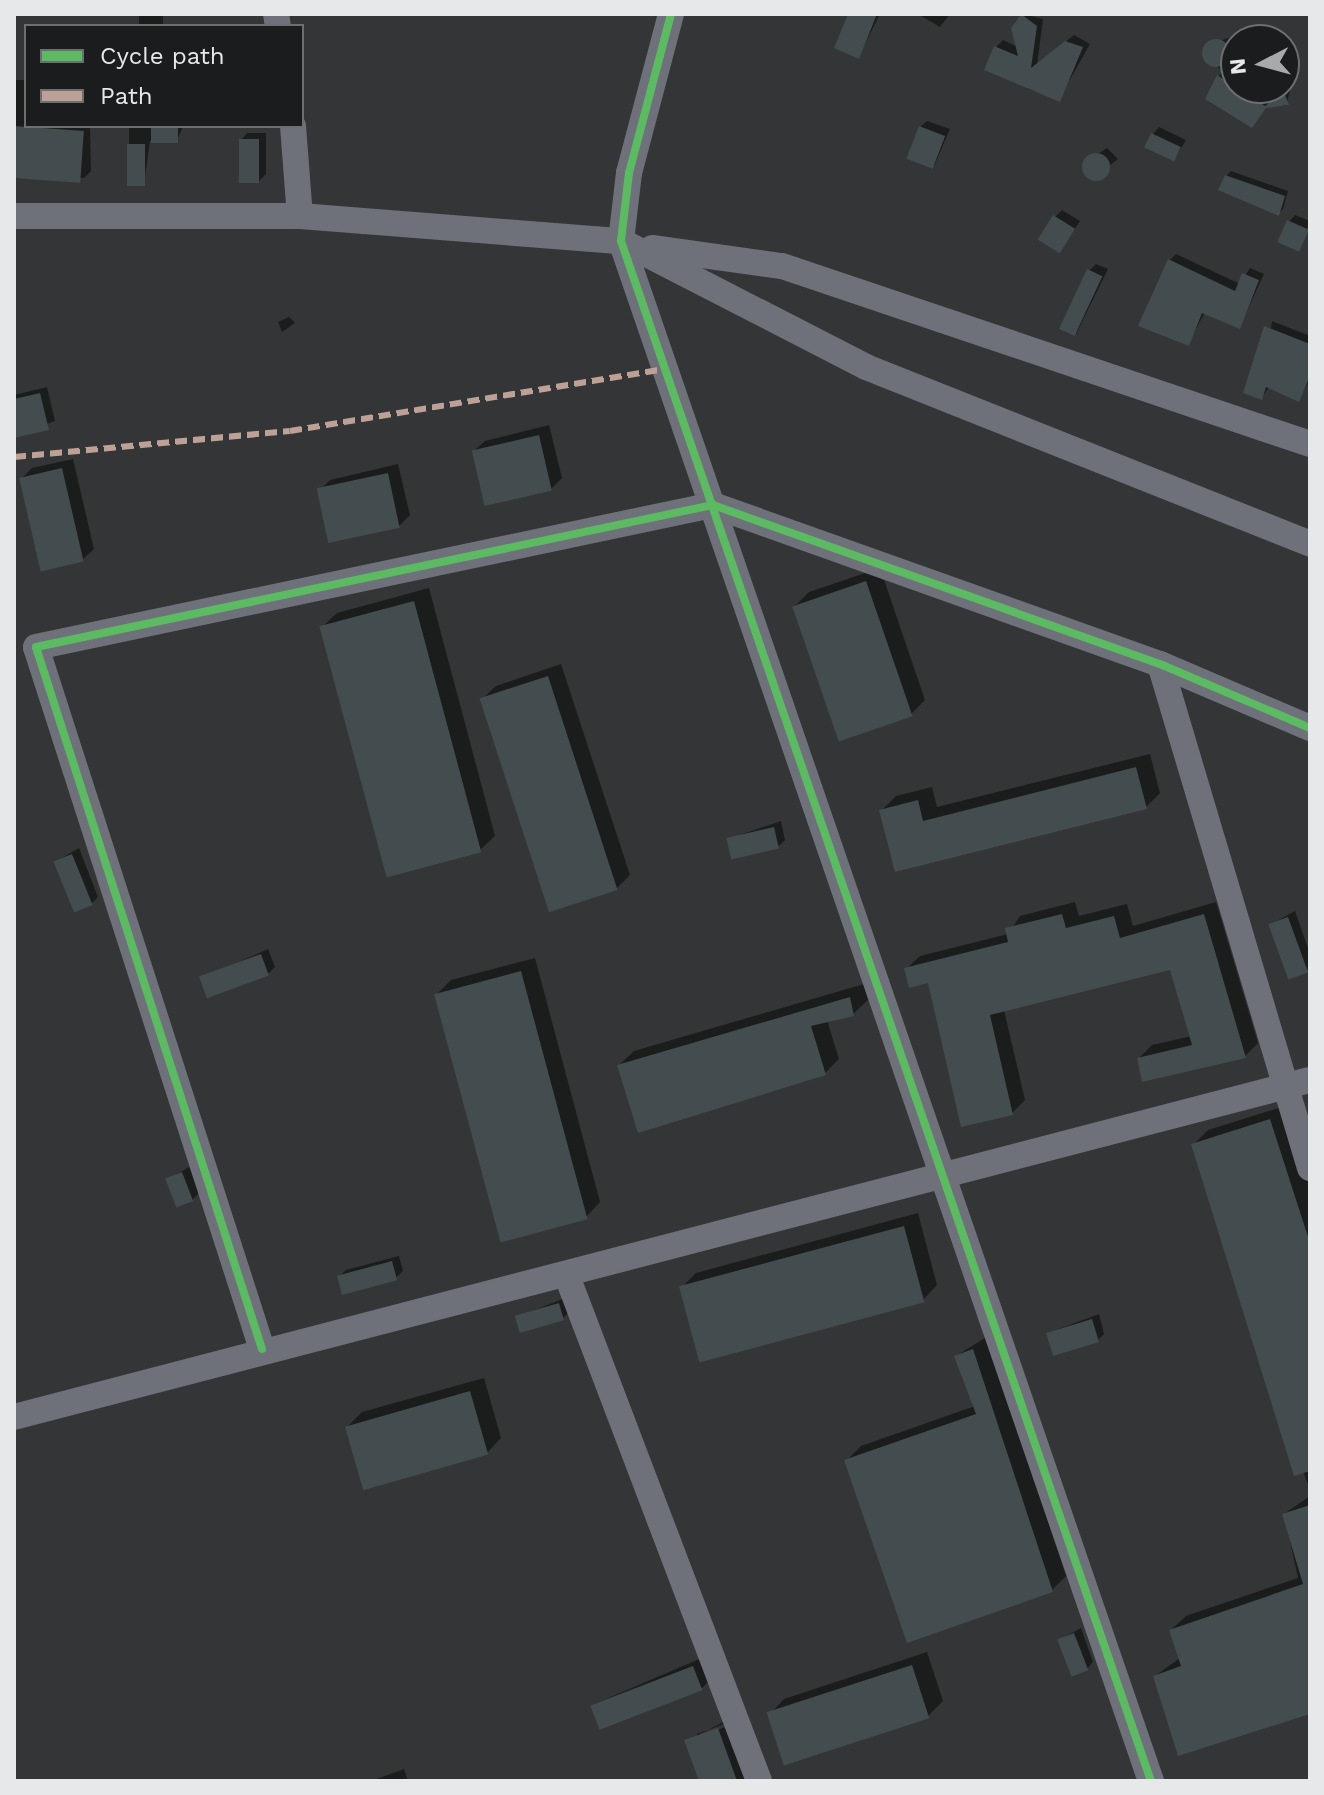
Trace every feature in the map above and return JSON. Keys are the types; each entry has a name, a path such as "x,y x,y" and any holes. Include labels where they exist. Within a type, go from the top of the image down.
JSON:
{"street":[{"path":"671,14 629,173 630,244 713,505 936,1174 1151,1781"},
{"path":"293,128 300,216"},
{"path":"14,216 300,216 630,244 782,266 1310,444"},
{"path":"630,244 866,367 1310,544"},
{"path":"262,1349 25,650 713,505 1160,664 1310,728"},
{"path":"1160,664 1297,1083 1310,1168"},
{"path":"14,1417 262,1349 567,1276 936,1174 1297,1083"},
{"path":"567,1276 759,1781"}],"building":[{"path":"848,14 877,14 859,59 834,48"},
{"path":"1021,14 1037,26 1031,68 1065,41 1083,47 1060,102 984,70 994,46 1018,56 1011,28"},
{"path":"1220,40 1220,66 1216,67 1206,63 1202,53 1206,43"},
{"path":"1217,75 1220,77 1220,104 1289,105 1266,108 1252,128 1205,99"},
{"path":"14,126 84,131 80,183 14,178"},
{"path":"919,126 945,136 933,169 906,159"},
{"path":"151,128 178,128 178,143 151,143"},
{"path":"1151,133 1181,147 1174,161 1144,148"},
{"path":"239,139 259,139 259,183 239,183"},
{"path":"127,144 145,144 145,186 127,186"},
{"path":"1096,153 1106,157 1110,167 1106,177 1096,181 1086,177 1082,167 1086,157"},
{"path":"1225,175 1285,196 1279,216 1218,190"},
{"path":"1053,215 1075,229 1060,253 1038,240"},
{"path":"1287,220 1309,230 1299,252 1277,242"},
{"path":"1168,259 1235,291 1242,273 1259,280 1240,329 1202,313 1189,346 1138,326"},
{"path":"1087,269 1102,276 1075,336 1059,329"},
{"path":"1264,326 1310,344 1310,376 1299,402 1266,387 1262,400 1243,393"},
{"path":"40,393 49,430 14,438 14,399"},
{"path":"539,435 552,491 485,506 472,451"},
{"path":"62,468 84,562 41,571 19,478"},
{"path":"388,473 400,528 328,543 317,488"},
{"path":"866,581 913,716 839,742 792,606"},
{"path":"414,601 481,852 387,878 319,626"},
{"path":"548,676 618,890 549,912 480,698"},
{"path":"1136,767 1147,809 895,872 879,810 918,800 923,821"},
{"path":"774,827 779,848 731,859 726,838"},
{"path":"72,854 93,905 74,912 53,861"},
{"path":"1062,914 1066,928 1114,916 1120,938 1204,914 1246,1058 1142,1082 1137,1058 1192,1045 1170,970 990,1015 1013,1115 961,1127 928,983 909,988 904,968 1008,942 1005,928"},
{"path":"1288,917 1308,972 1288,980 1268,924"},
{"path":"261,954 269,976 207,998 199,977"},
{"path":"521,971 588,1219 501,1243 434,994"},
{"path":"850,997 854,1016 811,1026 826,1075 638,1133 617,1065"},
{"path":"1270,1119 1310,1243 1310,1471 1294,1476 1191,1144"},
{"path":"182,1172 193,1201 176,1207 165,1178"},
{"path":"904,1226 924,1302 699,1363 679,1286"},
{"path":"392,1261 397,1280 342,1295 337,1276"},
{"path":"559,1303 564,1320 520,1333 515,1316"},
{"path":"1092,1319 1099,1342 1053,1356 1046,1333"},
{"path":"973,1349 1053,1592 907,1643 844,1460 976,1414 954,1356"},
{"path":"470,1391 488,1454 363,1490 345,1427"},
{"path":"1310,1505 1310,1714 1178,1756 1153,1676 1181,1666 1169,1630 1303,1584 1282,1514"},
{"path":"1074,1633 1088,1670 1072,1677 1057,1639"},
{"path":"912,1665 929,1718 784,1766 766,1712"},
{"path":"693,1666 702,1690 600,1730 590,1705"},
{"path":"718,1728 737,1781 699,1781 684,1740"}],"marked path":[{"path":"14,457 290,431 665,369"}],"cycle path":[{"path":"671,14 629,173 621,241 1151,1781"},
{"path":"262,1349 36,647 713,505 1160,664 1310,728"}]}
